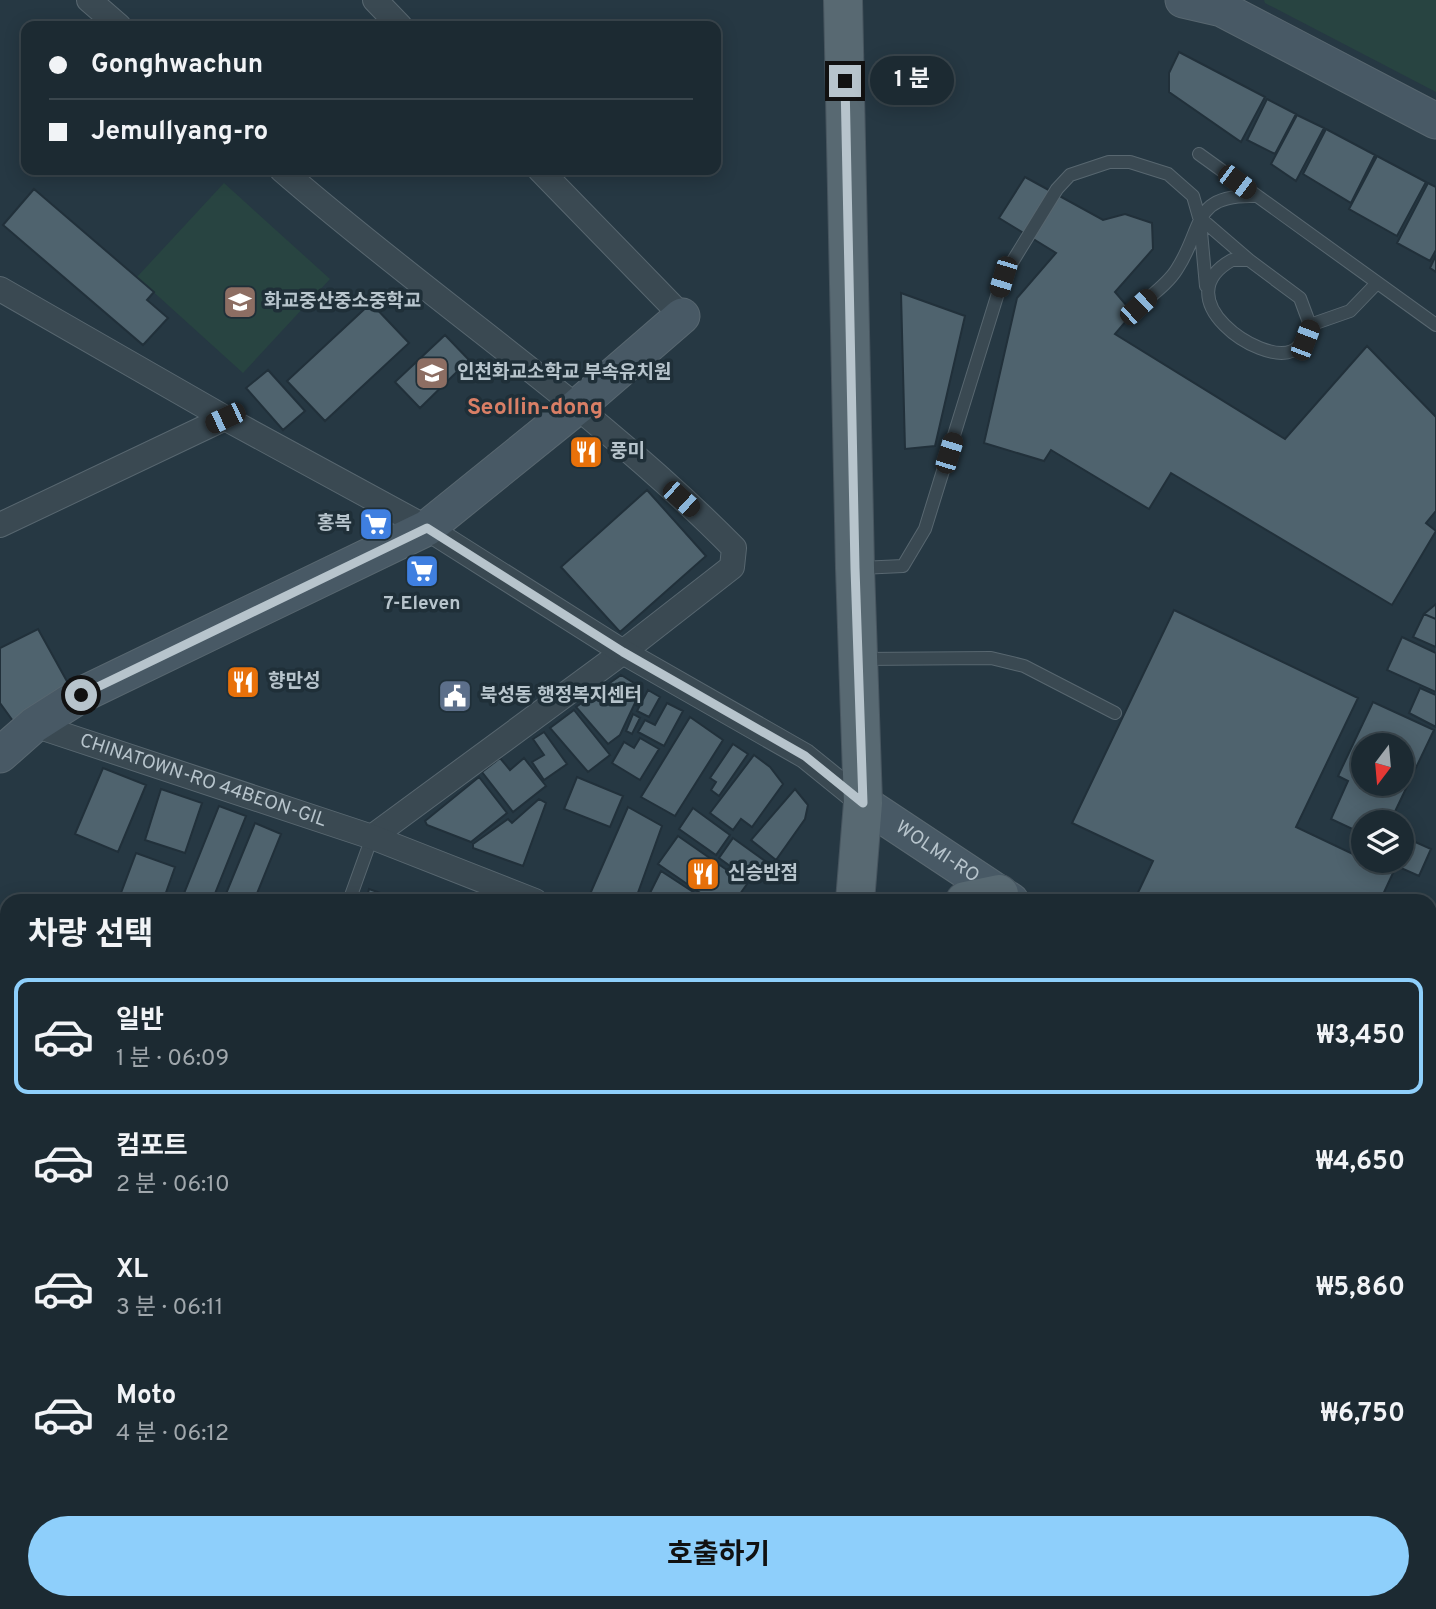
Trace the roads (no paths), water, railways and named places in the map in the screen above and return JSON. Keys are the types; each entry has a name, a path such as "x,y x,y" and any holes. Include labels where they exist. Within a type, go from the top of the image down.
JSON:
{"main road":[{"path":"843,0 857,659 863,803 856,894"}],"street":[{"path":"89,0 113,21"},
{"path":"375,0 395,21"},
{"path":"1184,0 1228,5 1436,121"},
{"path":"288,175 334,215 578,406 734,548 732,567 623,652 372,837"},
{"path":"0,755 34,725 81,695 427,528 578,406 682,316 545,175"},
{"path":"0,289 225,418 427,528 623,652 805,756 863,803"},
{"path":"0,525 225,418"},
{"name":"CHINATOWN-RO 44BEON-GIL","path":"34,725 372,837 517,894"},
{"name":"WOLMI-RO","path":"863,803 985,894"}],"lane":[{"path":"1199,154 1436,326"},
{"path":"855,568 903,566 926,529 1003,277 1057,189 1070,176 1109,162 1150,166 1182,184 1193,196 1199,217 1207,293 1218,320 1262,350 1277,353 1293,351 1305,340 1310,325 1300,298 1199,217"},
{"path":"1138,307 1177,270 1199,217 1215,201 1232,195 1256,196"},
{"path":"1207,293 1211,278 1219,267 1232,260 1250,260"},
{"path":"1310,325 1350,311 1377,283"},
{"path":"857,659 991,658 1024,666 1115,713"},
{"path":"352,894 372,837"}],"place":[{"name":"화교중산중소중학교","path":"240,302"},
{"name":"인천화교소학교 부속유치원","path":"432,373"},
{"name":"풍미","path":"586,452"},
{"name":"홍복","path":"376,524"},
{"name":"7-Eleven","path":"422,571"},
{"name":"향만성","path":"243,682"},
{"name":"북성동 행정복지센터","path":"455,696"},
{"name":"신승반점","path":"703,874"}],"district":[{"name":"Seollin-dong","path":"535,408"}]}
